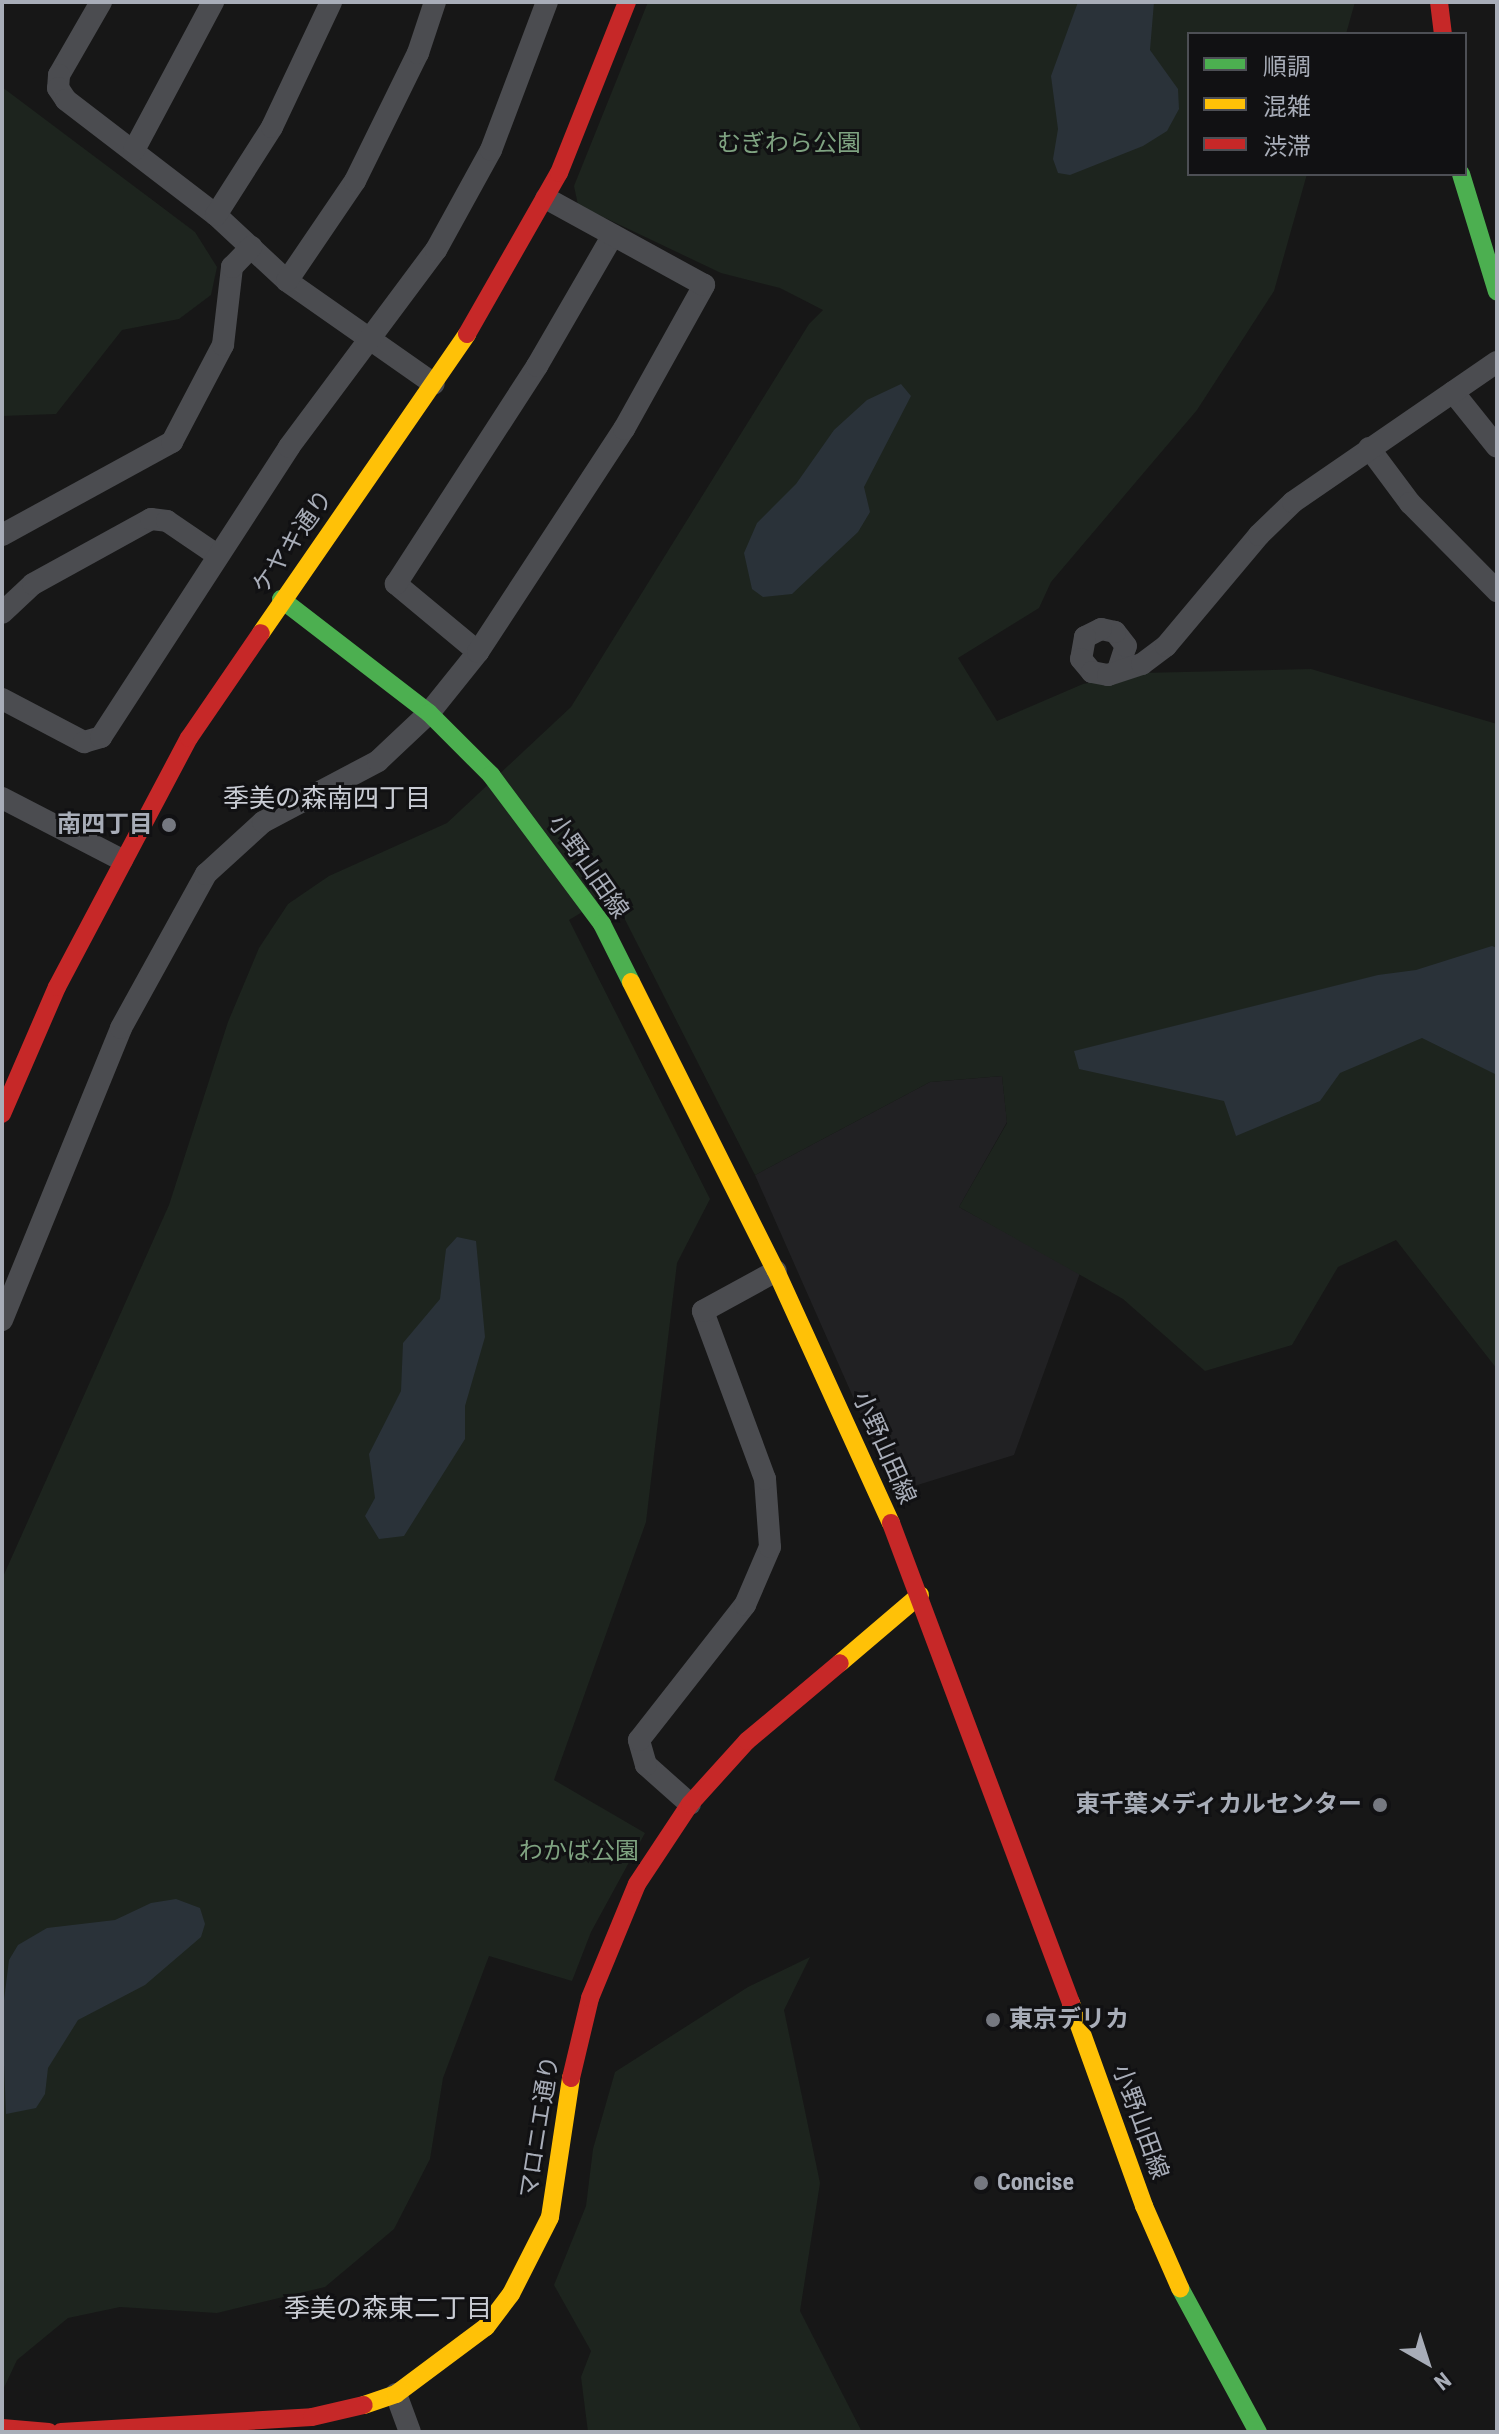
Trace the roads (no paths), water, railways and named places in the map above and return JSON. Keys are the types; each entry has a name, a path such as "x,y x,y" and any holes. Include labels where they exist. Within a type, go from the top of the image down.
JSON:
{"street":[{"path":"101,2 59,75 58,88 216,215 287,281 434,384"},
{"path":"134,150 213,2"},
{"path":"216,215 272,127 331,2"},
{"path":"287,281 355,181 418,53 435,2"},
{"path":"2,699 84,742 101,737 217,555 436,250 491,150 547,2"},
{"name":"ケヤキ通り","path":"2,1114 57,987 189,738 281,599 493,296 546,198 604,68 627,2"},
{"path":"1439,2 1443,32"},
{"path":"1462,176 1497,292"},
{"path":"2,1320 121,1028 206,874 263,822 378,761 429,713 478,652 624,429 704,285 546,198"},
{"path":"478,652 396,584 537,366 613,235"},
{"path":"2,535 172,442 223,345 232,267 251,247"},
{"path":"1142,664 1115,632 1101,629 1085,637 1080,649 1092,672 1142,664 1166,646 1282,513 1369,448 1497,362"},
{"path":"1453,392 1497,447"},
{"path":"1369,448 1410,503 1497,591"},
{"path":"2,613 33,584 151,519 167,521 217,555"},
{"name":"小野山田線","path":"281,599 429,713 491,775 602,924 776,1271 920,1595 1144,2206 1191,2308 1258,2432"},
{"path":"1118,670 1126,646"},
{"path":"2,798 122,860"},
{"path":"690,1804 646,1765 638,1752 639,1740 745,1605 770,1547 765,1479 703,1311 776,1271"},
{"name":"マロニエ通り","path":"61,2432 312,2417 396,2394 486,2327 533,2254 560,2176 565,2103 590,1998 637,1884 690,1804 747,1741 920,1595"},
{"path":"396,2394 410,2432"},
{"path":"2,2428 49,2432"}],"place":[{"name":"南四丁目","path":"169,825"},
{"name":"東千葉メディカルセンター","path":"1380,1805"},
{"name":"東京デリカ","path":"993,2020"},
{"name":"Concise","path":"981,2183"}],"district":[{"name":"季美の森南四丁目","path":"327,799"},
{"name":"季美の森東二丁目","path":"388,2309"}],"park label":[{"name":"むぎわら公園","path":"789,144"},
{"name":"わかば公園","path":"579,1852"}]}
